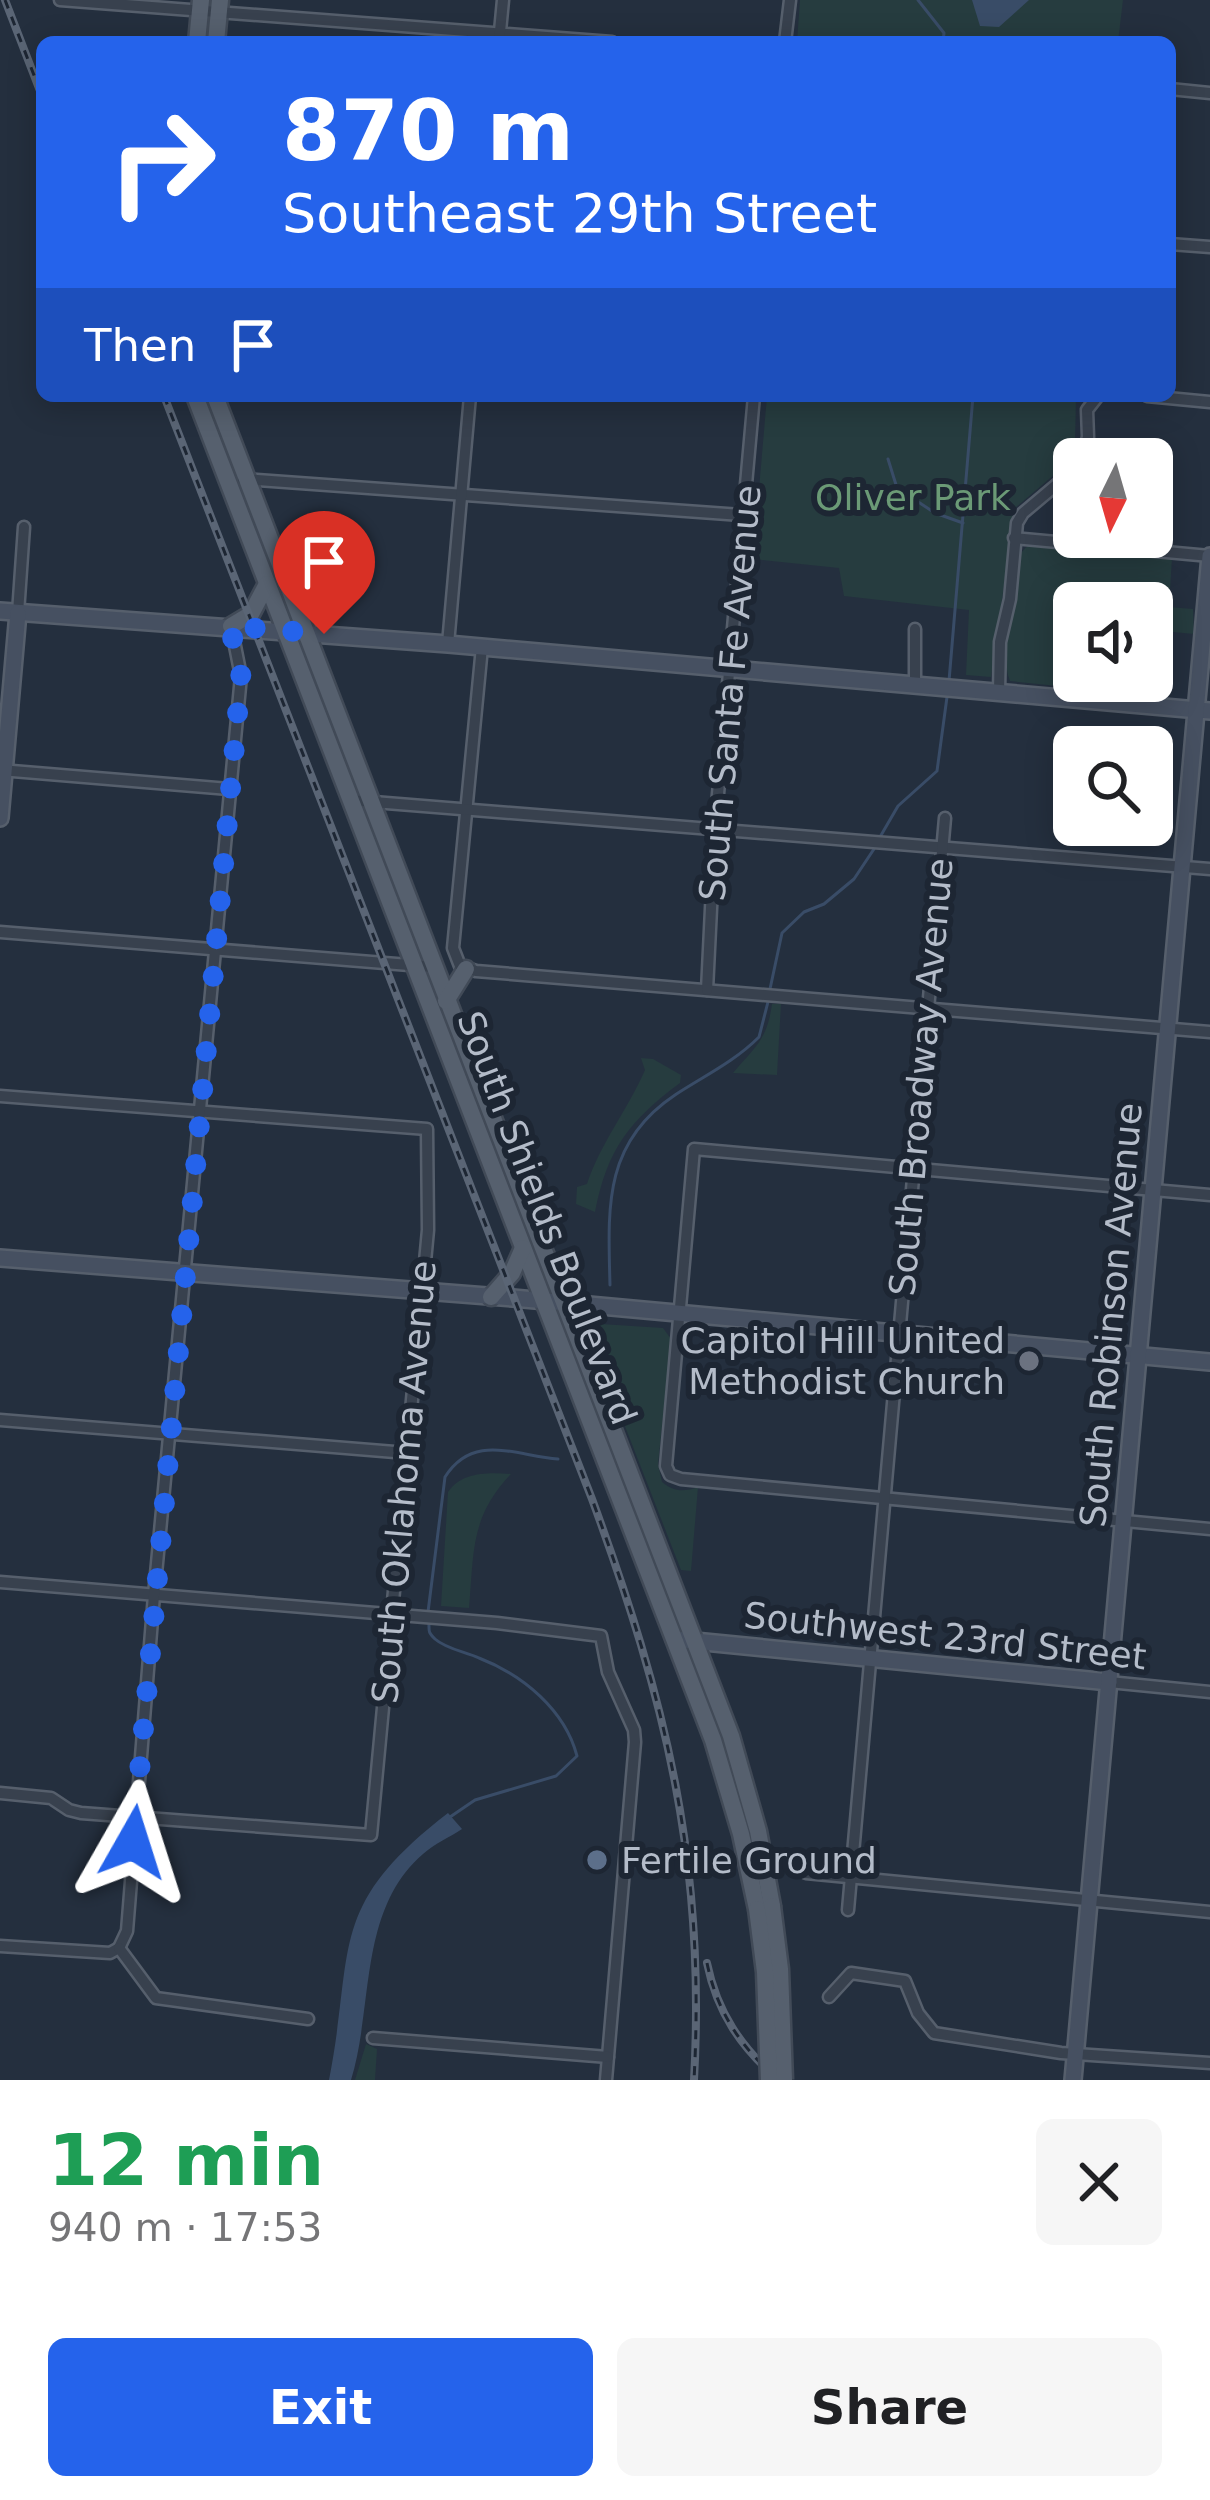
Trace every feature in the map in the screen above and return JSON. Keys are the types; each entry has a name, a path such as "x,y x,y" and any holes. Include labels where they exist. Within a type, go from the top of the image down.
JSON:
{"main road":[{"path":"199,36 210,4"},
{"path":"210,4 215,36"},
{"name":"South Shields Boulevard","path":"199,402 304,632 371,801 446,1001 523,1249 726,1781 780,1969 784,2080"},
{"name":"South Shields Boulevard","path":"217,402 266,584 414,966 565,1306 744,1777 764,1907 769,2080"},
{"name":"South Robinson Avenue","path":"1073,2080 1180,866 1202,710 1210,556"},
{"path":"230,626 251,614 266,584"},
{"path":"0,611 482,646 1202,710"},
{"path":"0,818 18,613"},
{"path":"446,1001 466,969"},
{"path":"491,1297 512,1274 523,1249"},
{"path":"0,1258 544,1301 1210,1362"},
{"name":"Southwest 23rd Street","path":"674,1639 1108,1682"}],"street":[{"path":"60,0 210,4 482,36"},
{"path":"499,36 502,0"},
{"path":"786,36 790,0"},
{"path":"1176,90 1210,93"},
{"path":"1176,244 1210,247"},
{"path":"1176,399 1210,402"},
{"path":"448,644 470,402"},
{"name":"South Santa Fe Avenue","path":"707,990 730,669 750,515 754,402"},
{"path":"1087,438 1087,410 1093,402"},
{"path":"237,482 462,492 750,515"},
{"path":"999,692 1000,642 1010,599 1014,538 1023,513 1053,488"},
{"path":"18,613 24,527"},
{"path":"1014,538 1210,556"},
{"path":"0,1946 110,1953 119,1948 128,1930 154,1595 241,676 230,626"},
{"path":"915,629 921,685"},
{"path":"482,646 453,948 456,962 466,969 1210,1032"},
{"path":"2,771 229,789"},
{"path":"350,800 1210,869"},
{"name":"South Broadway Avenue","path":"848,1910 945,818"},
{"path":"0,932 434,968"},
{"path":"0,1096 200,1111"},
{"name":"South Oklahoma Avenue","path":"136,1817 371,1835 428,1230 427,1130 200,1111"},
{"path":"1210,1195 694,1149 667,1444 670,1475 1210,1529"},
{"path":"0,1420 407,1453"},
{"path":"0,1582 590,1632 604,1641 608,1672 635,1742 606,2080"},
{"name":"Southwest 23rd Street","path":"1108,1682 1210,1691"},
{"path":"0,1793 51,1798 75,1812 136,1817"},
{"path":"806,1873 1210,1912"},
{"path":"119,1948 149,1993 162,2000 308,2018"},
{"path":"829,1997 851,1973 904,1981 934,2033 1076,2053 1210,2063"},
{"path":"373,2038 608,2056"}],"green space":[{"path":"800,0 1123,0 1119,36 797,36"},
{"name":"Oliver Park","path":"766,402 1076,402 1075,438 1053,438 1053,476 1015,508 991,677 966,675 969,610 844,596 839,568 753,559"},
{"path":"1028,545 1053,547 1053,558 1172,558 1171,582 1053,582 1053,685 1010,681 1007,636 1021,553"},
{"path":"1173,607 1193,609 1194,634 1173,632"},
{"path":"772,1004 781,1004 777,1075 733,1073 764,1035"},
{"path":"641,1058 653,1059 681,1075 680,1083 623,1138 606,1170 595,1212 576,1204 577,1187 587,1184 645,1070"},
{"path":"601,1324 663,1328 671,1339 658,1464 666,1485 679,1490 698,1487 691,1571 681,1570 591,1339"},
{"path":"511,1474 481,1521 469,1608 441,1606 448,1492 468,1477"},
{"path":"366,2044 377,2049 375,2080 355,2080"}],"water":[{"path":"972,0 1029,0 999,27 980,26"},
{"path":"448,1813 462,1829 423,1854 402,1877 388,1903 371,1960 351,2080 329,2080 346,1962 364,1904 409,1846"}],"waterway":[{"path":"918,0 944,36"},
{"path":"949,681 972,402"},
{"path":"888,459 897,488 935,513 963,523"},
{"path":"880,837 898,806 937,771 947,697"},
{"path":"770,989 782,933 804,912 824,904 854,879 876,846"},
{"path":"610,1285 611,1204 622,1156 634,1134 675,1095 759,1037 769,998"},
{"path":"428,1612 445,1477 456,1463 468,1455 495,1450 558,1459"},
{"path":"429,1622 430,1633 440,1642 495,1665 540,1696 563,1724 577,1756 556,1776 475,1800 450,1817"}],"railway":[{"path":"5,0 36,80"},
{"path":"166,402 592,1499 641,1644 687,1854 694,1926 694,2080"},
{"path":"707,1963 732,2028 779,2080"}],"place":[{"name":"Capitol Hill United Methodist Church","path":"1029,1361"},
{"name":"Fertile Ground","path":"597,1860"}],"route":[{"path":"133,1842 241,676 230,626 324,634"}]}
